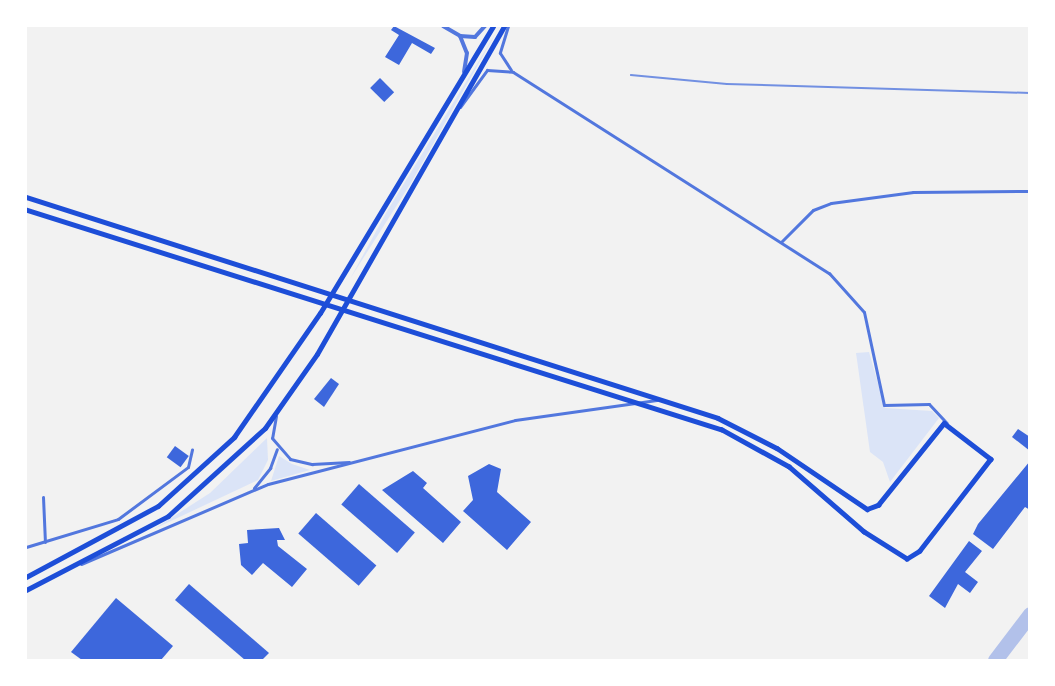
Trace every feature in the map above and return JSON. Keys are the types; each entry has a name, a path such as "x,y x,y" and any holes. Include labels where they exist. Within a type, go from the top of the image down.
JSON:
{"highway":[{"path":"26,577 105,537 195,477 275,383 493,26"},
{"path":"26,590 77,566 195,495 276,413 317,354 365,266 506,26"}],"main road":[{"path":"26,197 373,305 681,407 755,435 863,508 875,507 947,423 991,459 912,557 900,557 821,496 789,468 739,438 642,405 26,210"},
{"path":"402,329 407,316"},
{"path":"668,414 672,404"},
{"path":"679,417 681,407"},
{"path":"821,496 829,484"}],"street":[{"path":"443,26 460,36 476,37 484,26"},
{"path":"506,26 500,53 513,72 828,273 858,302 884,405 929,404 947,423"},
{"path":"460,36 467,53 464,72"},
{"path":"453,116 487,70 513,72"},
{"path":"782,242 813,210 831,203 913,192 1029,192"},
{"path":"620,398 620,407"},
{"path":"77,566 253,488 515,420 642,405 659,399"},
{"path":"276,413 272,438 277,449 303,463 354,462"},
{"path":"26,547 99,529 139,506 188,467 192,449"},
{"path":"253,488 270,468 277,449"},
{"path":"43,497 45,542"}],"shaded area":[{"path":"500,26 411,183 350,279 386,213"},
{"path":"869,352 885,408 932,411 939,418 890,482 883,462 870,452 856,353"},
{"path":"267,438 268,460 258,480 154,529 210,493"},
{"path":"279,456 292,464 310,470 271,481"}],"building":[{"path":"394,26 435,48 431,54 412,43 399,65 385,57 399,35 391,30"},
{"path":"380,78 394,92 384,102 370,88"},
{"path":"331,378 339,384 324,407 314,399"},
{"path":"1018,429 1030,437 1030,451 1012,437"},
{"path":"175,446 189,456 181,467 167,457"},
{"path":"1030,461 1030,510 1025,507 993,549 973,534 978,524"},
{"path":"489,464 501,469 497,492 531,522 507,550 463,511 473,500 468,476"},
{"path":"413,471 427,483 423,488 461,522 443,543 382,490"},
{"path":"359,484 415,533 397,553 341,504"},
{"path":"316,513 376,565 359,586 298,533"},
{"path":"279,528 285,540 277,540 278,546 307,569 292,587 263,563 252,575 241,565 239,544 248,543 247,530"},
{"path":"969,541 982,551 965,572 978,582 970,593 958,584 945,608 929,596"},
{"path":"189,584 269,653 262,660 245,660 175,600"},
{"path":"116,598 173,646 161,660 82,660 71,652"}],"taxiway":[{"path":"995,660 1030,614"}],"railway":[{"path":"631,75 727,84 1030,93"}]}
